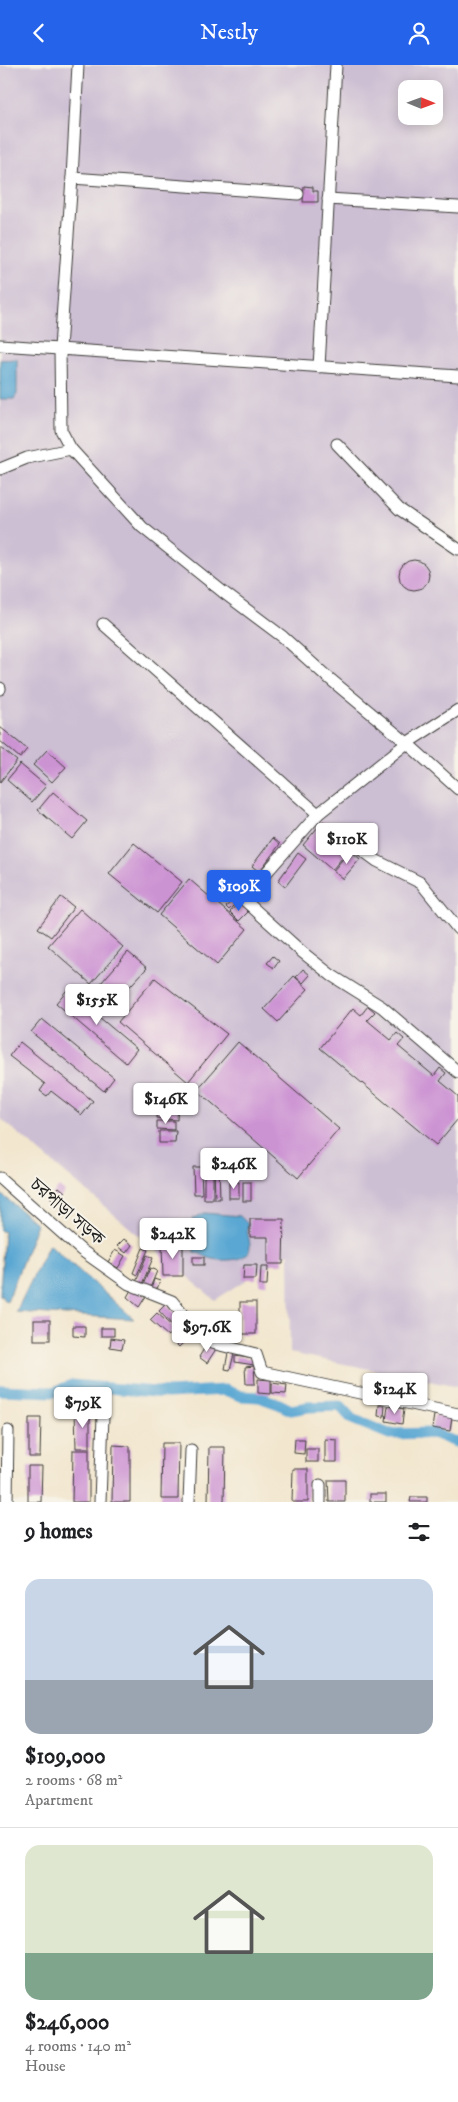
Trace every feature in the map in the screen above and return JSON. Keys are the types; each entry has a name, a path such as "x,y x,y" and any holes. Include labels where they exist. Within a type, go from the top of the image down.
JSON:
{"street":[{"path":"78,65 60,348 61,430 71,449 142,527 283,637 458,789"},
{"path":"319,367 336,65"},
{"path":"72,178 298,194"},
{"path":"328,199 458,207"},
{"path":"0,345 458,376"},
{"path":"337,444 399,509 458,549"},
{"path":"0,469 26,458 71,449"},
{"path":"102,625 318,814"},
{"path":"458,710 407,743 318,814 243,899 302,952 331,975 382,1007 458,1072"},
{"path":"354,844 377,861 421,883 458,929"},
{"name":"চরপাড়া সড়ক","path":"0,1177 81,1250 129,1284 172,1301 196,1331 212,1343 256,1354 262,1372 458,1414"},
{"path":"100,1502 103,1415"},
{"path":"8,1431 8,1502"},
{"path":"189,1502 191,1450"},
{"path":"320,1485 320,1502"}],"shaded area":[{"path":"0,65 458,65 458,1387 290,1353 289,1253 215,1300 0,1118"}],"water":[{"path":"17,359 17,394 14,399 0,399 0,360"},
{"path":"0,1193 37,1224 7,1302 0,1295 4,1232 0,1230"},
{"path":"204,1213 240,1216 248,1224 247,1230 250,1247 248,1252 240,1258 222,1260 194,1252 191,1229 193,1219"},
{"path":"49,1244 134,1319 16,1312"}],"building":[{"path":"304,186 313,187 313,191 318,191 318,202 303,202"},
{"path":"414,560 425,564 429,575 425,586 414,590 403,586 399,575 403,564"},
{"path":"0,727 27,749 20,758 0,741"},
{"path":"0,747 17,761 0,782"},
{"path":"47,750 66,767 52,782 33,765"},
{"path":"20,764 46,786 32,802 7,780"},
{"path":"53,792 87,821 72,839 38,810"},
{"path":"323,821 352,846 332,870 303,845"},
{"path":"273,838 280,844 259,872 252,866"},
{"path":"134,843 182,882 157,913 109,874"},
{"path":"350,850 360,859 343,879 333,871"},
{"path":"298,853 306,859 285,887 278,881"},
{"path":"189,879 247,929 217,965 159,915"},
{"path":"61,897 74,907 51,937 38,928"},
{"path":"234,898 238,901 229,910 226,907"},
{"path":"239,902 248,912 239,921 230,912"},
{"path":"80,909 123,947 91,984 48,946"},
{"path":"128,952 147,968 118,999 101,983"},
{"path":"273,956 279,961 274,968 267,963"},
{"path":"303,969 310,975 303,983 296,977"},
{"path":"294,976 308,989 278,1022 264,1009"},
{"path":"155,978 227,1034 188,1082 118,1022"},
{"path":"67,990 137,1049 126,1063 56,1003"},
{"path":"368,1006 375,1012 367,1020 391,1040 397,1033 404,1039 398,1046 434,1076 440,1068 446,1073 440,1081 458,1096 458,1119 436,1145 320,1048 353,1008 361,1015"},
{"path":"42,1019 114,1078 104,1091 31,1032"},
{"path":"20,1042 93,1101 82,1115 51,1091 47,1096 40,1091 45,1084 9,1056"},
{"path":"238,1042 339,1129 298,1178 197,1090"},
{"path":"157,1101 178,1102 177,1120 156,1118"},
{"path":"157,1121 174,1121 174,1130 157,1129"},
{"path":"159,1131 176,1131 175,1143 159,1143"},
{"path":"193,1167 201,1167 202,1194 194,1194"},
{"path":"214,1167 219,1167 220,1199 215,1199"},
{"path":"204,1168 213,1168 213,1199 204,1199"},
{"path":"229,1182 239,1182 239,1198 229,1198"},
{"path":"243,1182 251,1182 251,1201 243,1201"},
{"path":"59,1187 65,1192 56,1203 50,1197"},
{"path":"250,1219 284,1219 283,1264 268,1264 268,1237 250,1237"},
{"path":"124,1239 132,1245 126,1253 117,1246"},
{"path":"162,1244 183,1244 183,1276 163,1276"},
{"path":"143,1248 148,1250 137,1275 133,1273"},
{"path":"115,1250 125,1256 118,1268 108,1262"},
{"path":"147,1255 153,1258 142,1284 136,1282"},
{"path":"193,1257 204,1257 204,1265 193,1265"},
{"path":"244,1265 257,1265 256,1279 243,1279"},
{"path":"261,1267 268,1267 267,1285 260,1285"},
{"path":"150,1268 157,1271 150,1288 143,1285"},
{"path":"154,1279 160,1281 156,1292 151,1290"},
{"path":"132,1288 146,1296 139,1307 127,1297"},
{"path":"240,1302 256,1302 256,1334 240,1334"},
{"path":"166,1304 182,1321 175,1328 159,1311"},
{"path":"157,1313 174,1328 168,1336 150,1320"},
{"path":"34,1320 50,1320 50,1340 34,1340"},
{"path":"73,1326 85,1326 85,1337 73,1336"},
{"path":"101,1328 114,1328 114,1336 101,1336"},
{"path":"187,1329 192,1334 179,1347 174,1342"},
{"path":"111,1338 124,1340 122,1349 110,1347"},
{"path":"207,1344 216,1349 207,1363 199,1357"},
{"path":"228,1353 234,1354 230,1370 225,1369"},
{"path":"235,1356 255,1359 254,1365 235,1362"},
{"path":"254,1366 255,1384 246,1384 245,1367"},
{"path":"258,1379 271,1380 271,1394 258,1393"},
{"path":"272,1383 287,1385 286,1394 272,1393"},
{"path":"379,1405 385,1406 384,1417 378,1416"},
{"path":"388,1406 404,1409 402,1424 386,1421"},
{"path":"75,1411 90,1411 90,1448 76,1448"},
{"path":"434,1415 452,1417 450,1431 432,1428"},
{"path":"29,1418 41,1418 40,1457 29,1457"},
{"path":"295,1439 305,1439 304,1454 294,1453"},
{"path":"325,1439 337,1440 337,1462 325,1462"},
{"path":"162,1443 179,1443 178,1499 161,1499"},
{"path":"113,1445 130,1446 130,1502 112,1502"},
{"path":"209,1447 225,1447 224,1502 208,1502"},
{"path":"306,1449 318,1449 318,1462 306,1462"},
{"path":"73,1450 89,1450 89,1502 72,1502"},
{"path":"28,1466 42,1466 41,1502 28,1502"},
{"path":"293,1469 308,1469 308,1502 292,1502"},
{"path":"328,1480 345,1480 345,1502 329,1502"},
{"path":"370,1494 386,1494 386,1502 370,1502"},
{"path":"411,1497 427,1497 427,1502 410,1502"}],"waterway":[{"path":"0,1390 54,1392 72,1385 168,1393 225,1390 241,1396 259,1397 291,1410 308,1407 340,1406 352,1419 389,1434 433,1433 458,1443"}]}
